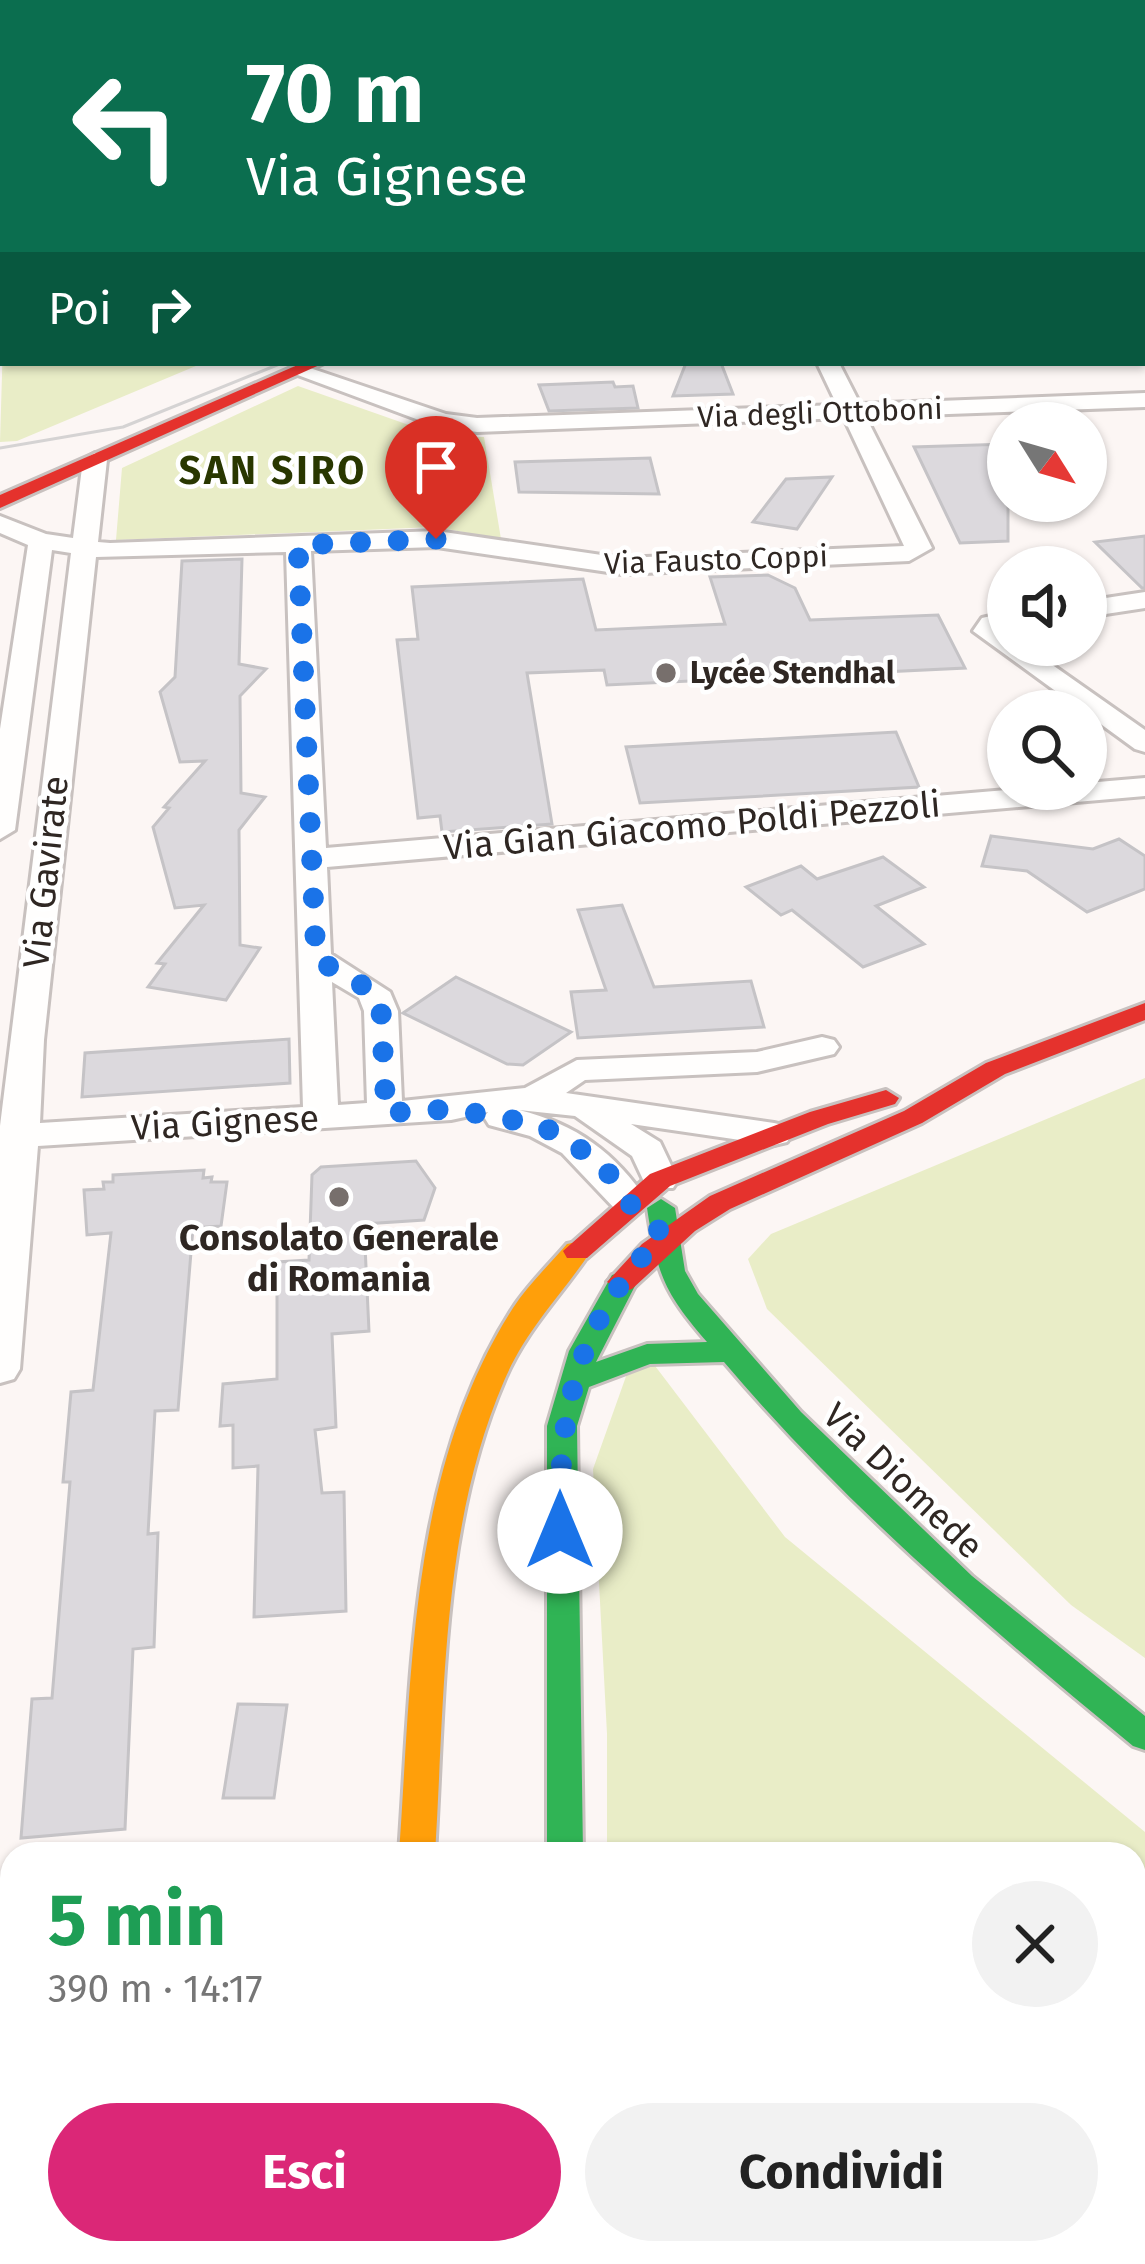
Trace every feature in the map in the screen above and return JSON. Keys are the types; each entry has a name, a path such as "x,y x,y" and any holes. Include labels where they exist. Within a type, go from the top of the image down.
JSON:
{"street":[{"path":"0,502 296,366"},
{"name":"Via degli Ottoboni","path":"296,366 442,421 496,426 1145,400"},
{"path":"829,366 850,412"},
{"name":"Via Fausto Coppi","path":"0,524 41,542 84,549 436,539 622,566 891,555 919,548 850,412"},
{"name":"Via Gavirate","path":"0,1369 14,1050 95,460"},
{"name":"Via Gavirate","path":"0,830 41,542"},
{"path":"298,545 322,1117"},
{"path":"1107,606 1145,600"},
{"path":"1036,666 1145,743"},
{"name":"Via Gian Giacomo Poldi Pezzoli","path":"311,859 1145,788"},
{"path":"316,959 374,992 381,1010 386,1113"},
{"path":"565,1842 562,1426 572,1382 612,1294 663,1234 722,1196 918,1116 958,1087 1145,1011"},
{"path":"663,1234 660,1180 646,1150 598,1118 550,1103 577,1070 757,1062 822,1048"},
{"path":"418,1842 445,1515 485,1390 529,1312 570,1258 628,1202 660,1180 774,1134 903,1093 958,1087"},
{"name":"Via Gignese","path":"10,1136 451,1109 493,1100 550,1103 774,1134"},
{"name":"Via Gignese","path":"451,1109 541,1125 601,1162 628,1202"},
{"path":"628,1202 663,1234"},
{"name":"Via Diomede","path":"663,1234 671,1271 686,1299 837,1472 954,1583 1145,1736"},
{"path":"572,1382 628,1357 663,1348 728,1352"}],"green space":[{"path":"2,366 196,366 17,441 0,442"},
{"path":"298,386 443,437 484,437 501,539 436,527 116,540 122,468"},
{"path":"1145,1078 1145,1658 1071,1605 767,1309 748,1259 771,1234"},
{"path":"646,1354 785,1537 1145,1832 1145,1842 607,1842 607,1734 593,1469 629,1368"}],"building":[{"path":"685,366 722,366 733,394 673,396"},
{"path":"613,382 615,387 633,386 638,408 549,411 539,385"},
{"path":"987,445 987,522 1008,522 1008,541 960,543 914,447"},
{"path":"650,458 659,494 519,492 515,462"},
{"path":"832,477 797,529 753,522 786,479"},
{"path":"1145,536 1145,588 1107,554 1107,546 1095,542"},
{"path":"242,559 239,664 266,669 240,696 241,793 265,797 239,830 240,945 260,948 226,1000 148,987 165,964 157,963 204,905 175,908 153,827 169,808 164,807 205,761 180,762 160,692 175,677 182,561"},
{"path":"768,575 795,588 810,620 938,615 965,668 607,685 604,670 527,673 552,824 442,832 440,816 418,818 397,640 418,639 412,587 583,579 596,630 725,624 710,577"},
{"path":"896,732 919,787 640,803 626,747"},
{"path":"991,836 1093,849 1119,839 1145,856 1145,889 1087,912 1027,871 982,866"},
{"path":"883,857 924,887 876,906 924,944 863,967 792,910 781,915 746,887 801,866 817,879"},
{"path":"622,905 654,987 751,981 764,1027 578,1038 571,992 606,990 578,910"},
{"path":"456,977 571,1032 523,1065 507,1064 403,1013"},
{"path":"289,1039 290,1083 82,1097 85,1053"},
{"path":"416,1161 435,1188 424,1220 364,1224 369,1331 332,1334 336,1427 315,1430 322,1493 344,1492 346,1611 254,1617 258,1466 233,1468 233,1425 220,1426 223,1384 277,1379 277,1262 309,1260 312,1175 321,1167"},
{"path":"204,1170 203,1178 227,1182 221,1226 193,1228 178,1410 155,1411 148,1534 158,1533 154,1647 133,1649 125,1829 21,1838 32,1699 52,1698 70,1482 63,1482 71,1392 93,1390 111,1233 87,1235 84,1190 104,1189 103,1182 113,1182 113,1175"},
{"path":"238,1704 287,1705 274,1798 223,1798"}],"tram line":[{"path":"0,448 123,427 275,366"}],"traffic: fast":[{"path":"661,1208 671,1271 686,1299 790,1420 960,1585 1145,1736"},
{"path":"565,1842 562,1426 584,1351 622,1282"},
{"path":"572,1382 647,1354 728,1352"}],"traffic: slow":[{"path":"418,1842 434,1615 462,1454 489,1380 526,1311 577,1251"}],"traffic: jam":[{"path":"0,502 309,366"},
{"path":"622,1282 652,1250 720,1203 913,1117 995,1068 1145,1011"},
{"path":"577,1251 660,1180 819,1118 886,1098"}],"place":[{"name":"Lycée Stendhal","path":"666,673"},
{"name":"Consolato Generale di Romania","path":"339,1197"}],"district":[{"name":"SAN SIRO","path":"273,471"}],"route":[{"path":"436,539 298,545 316,959 374,992 381,1010 386,1113 451,1109 541,1125 601,1162 628,1202 663,1234 612,1294 572,1382 562,1426 560,1531"}]}
